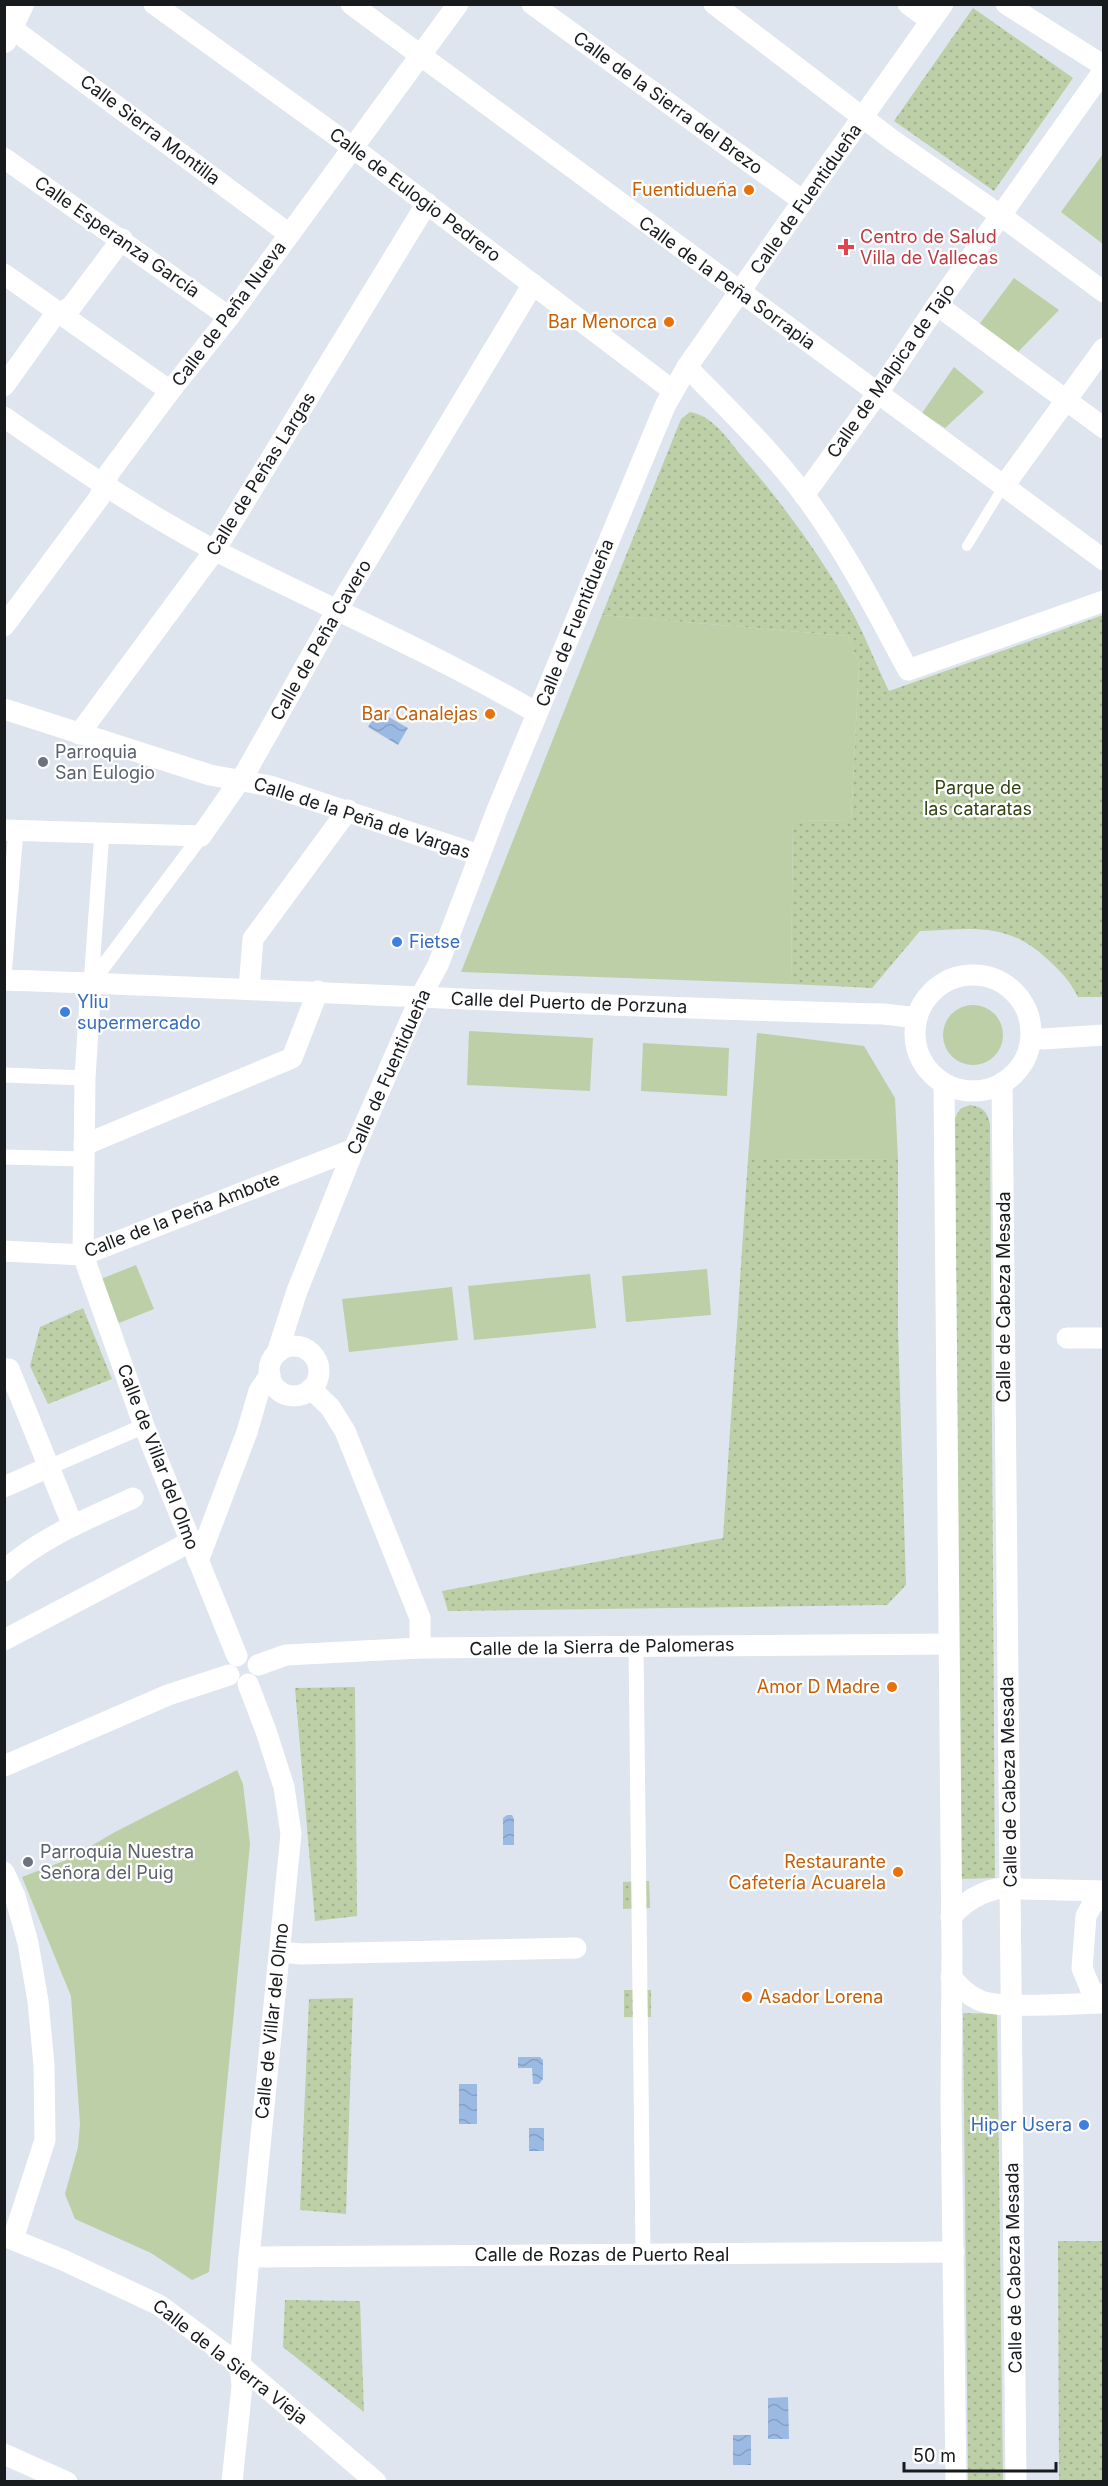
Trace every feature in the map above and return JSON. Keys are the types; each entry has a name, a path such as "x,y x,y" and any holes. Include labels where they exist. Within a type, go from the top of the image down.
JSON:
{"street":[{"name":"Calle de Eulogio Pedrero","path":"154,4 352,147 672,390"},
{"name":"Calle de la Peña Sorrapia","path":"351,4 1104,560"},
{"name":"Calle de Peña Nueva","path":"4,626 99,498 109,473 170,391 230,317 458,4"},
{"name":"Calle de la Sierra del Brezo","path":"532,4 803,201"},
{"path":"714,4 863,118 1104,292"},
{"path":"908,4 937,13"},
{"path":"1006,4 1104,68"},
{"name":"Calle de Fuentidueña","path":"277,1353 297,1291 354,1149 421,996 446,946 479,855 672,390 937,13"},
{"name":"Calle Sierra Montilla","path":"12,24 289,234"},
{"name":"Calle de Malpica de Tajo","path":"804,495 878,393 937,305 1104,68"},
{"name":"Calle Esperanza García","path":"4,158 230,317"},
{"name":"Calle de Peñas Largas","path":"79,734 215,550 427,203"},
{"path":"4,386 54,316 71,307 122,239"},
{"path":"4,274 170,391"},
{"name":"Calle de Peña Cavero","path":"91,983 240,780 337,610 533,284"},
{"path":"937,305 1104,428"},
{"path":"1003,487 1104,348"},
{"path":"687,367 750,429 804,495 860,579 908,670 1104,602"},
{"path":"4,417 104,486 215,550 537,713"},
{"name":"Calle de la Peña de Vargas","path":"4,709 210,775 270,786 479,855"},
{"path":"249,989 253,939 348,810"},
{"path":"4,975 10,830 102,831 201,836"},
{"path":"91,983 102,831"},
{"path":"970,975 990,978 1007,986 1020,1000 1029,1018 1031,1037 1026,1055 1017,1071 1002,1083 988,1090 973,1092 944,1084 929,1072 920,1057 915,1040 916,1022 922,1004 935,989 952,979 970,975"},
{"name":"Calle del Puerto de Porzuna","path":"4,980 318,991 537,1003 884,1014 909,1017 916,1022"},
{"name":"Calle de Villar del Olmo","path":"91,983 85,1078 83,1255 144,1426 198,1561 238,1672 266,1731 284,1787 291,1834 249,2256 240,2365 242,2386 232,2481"},
{"path":"4,1157 84,1152 292,1058 318,991"},
{"path":"1031,1037 1043,1039 1104,1035"},
{"path":"4,1075 85,1078"},
{"name":"Calle de Cabeza Mesada","path":"1002,1083 1008,1838 1012,1887 1010,2004 1016,2319 1016,2481"},
{"path":"944,1084 957,2481"},
{"name":"Calle de la Peña Ambote","path":"4,1251 83,1255 354,1149"},
{"name":"Calle de Fuentidueña","path":"297,1291 303,1347"},
{"path":"1066,1338 1104,1338"},
{"path":"198,1561 247,1432 259,1391 270,1375 272,1359 289,1346 303,1347 311,1352 319,1366 317,1383 298,1396 283,1394 277,1389 270,1375"},
{"path":"4,1369 9,1369 47,1468 73,1526"},
{"path":"311,1389 330,1407 345,1431 420,1618 420,1648"},
{"path":"247,1432 283,1394"},
{"path":"4,1487 144,1426"},
{"path":"4,1571 24,1553 73,1526 133,1498"},
{"path":"4,1640 190,1542"},
{"name":"Calle de la Sierra de Palomeras","path":"238,1672 255,1680 258,1665 286,1656 420,1648 948,1644"},
{"path":"636,1646 643,2254"},
{"path":"4,1766 168,1695 238,1672"},
{"path":"4,1872 15,1896 28,1942 44,2064 45,2140 9,2238"},
{"path":"951,1917 962,1905 974,1897 1012,1887 1104,1891"},
{"path":"1104,1895 1092,1905 1086,1916 1082,1968 1091,1990 1104,1998"},
{"path":"280,1952 301,1954 576,1948"},
{"path":"951,1977 963,1991 980,2001 1010,2004 1104,2003"},
{"name":"Calle de la Sierra Vieja","path":"9,2238 149,2298 240,2365 376,2481"},
{"name":"Calle de Rozas de Puerto Real","path":"249,2256 954,2252"},
{"path":"4,2454 67,2481"}],"lane":[{"path":"967,546 1003,487"}],"green space":[{"path":"973,8 1073,78 994,191 894,121"},
{"path":"1103,154 1103,244 1061,212"},
{"path":"1014,278 1059,310 1017,353 978,326"},
{"path":"954,367 984,392 945,428 922,413"},
{"name":"Parque de las cataratas","path":"690,412 706,418 720,430 802,532 852,612 889,691 1103,615 1103,997 1078,997 1056,967 1031,946 1017,938 987,930 972,929 920,931 872,988 791,984 793,820 851,821 859,665 848,636 602,615 681,419"},
{"path":"602,615 848,636 859,665 851,821 793,820 791,984 461,972"},
{"path":"973,1005 990,1010 998,1018 1003,1035 998,1052 990,1060 973,1065 956,1060 948,1052 943,1035 948,1018 956,1010"},
{"path":"469,1031 593,1038 590,1091 467,1085"},
{"path":"757,1033 864,1046 895,1098 898,1160 748,1159"},
{"path":"643,1043 729,1048 727,1096 641,1091"},
{"path":"970,1105 984,1111 990,1125 995,1878 960,1879 955,1118 960,1109"},
{"path":"748,1159 898,1160 898,1329 906,1585 887,1605 448,1611 442,1591 723,1538"},
{"path":"136,1265 154,1309 119,1323 101,1279"},
{"path":"707,1269 711,1315 626,1322 622,1276"},
{"path":"590,1274 596,1328 474,1340 468,1286"},
{"path":"452,1287 458,1340 349,1352 342,1299"},
{"path":"83,1308 112,1379 48,1404 30,1366 40,1327"},
{"path":"355,1687 357,1916 315,1921 295,1688"},
{"path":"237,1770 243,1784 250,1844 209,2272 192,2280 151,2253 75,2219 65,2194 78,2147 80,2124 71,1996 22,1877 69,1859 115,1832"},
{"path":"649,1881 650,1908 623,1909 623,1882"},
{"path":"624,1990 651,1990 651,2017 624,2017"},
{"path":"353,1998 346,2214 300,2210 309,1999"},
{"path":"963,2013 997,2014 1003,2481 968,2481"},
{"path":"1058,2241 1103,2241 1103,2481 1059,2481"},
{"path":"285,2300 360,2301 364,2412 283,2347"}],"water":[{"path":"378,711 408,728 398,745 368,727"},
{"path":"512,1815 514,1819 514,1845 503,1845 503,1818"},
{"path":"518,2057 540,2057 543,2060 543,2079 539,2084 533,2084 532,2068 518,2068"},
{"path":"459,2084 477,2084 477,2124 459,2124"},
{"path":"529,2128 544,2128 544,2151 529,2151"},
{"path":"788,2397 789,2439 768,2439 768,2398"},
{"path":"733,2435 751,2435 751,2465 733,2465"}],"place":[{"name":"Fuentidueña","path":"749,190"},
{"name":"Centro de Salud Villa de Vallecas","path":"846,247"},
{"name":"Bar Menorca","path":"669,322"},
{"name":"Bar Canalejas","path":"490,714"},
{"name":"Parroquia San Eulogio","path":"43,762"},
{"name":"Fietse","path":"397,942"},
{"name":"Yliu supermercado","path":"65,1012"},
{"name":"Amor D Madre","path":"892,1687"},
{"name":"Parroquia Nuestra Señora del Puig","path":"28,1862"},
{"name":"Restaurante Cafetería Acuarela","path":"898,1872"},
{"name":"Asador Lorena","path":"747,1997"},
{"name":"Hiper Usera","path":"1084,2125"}]}
